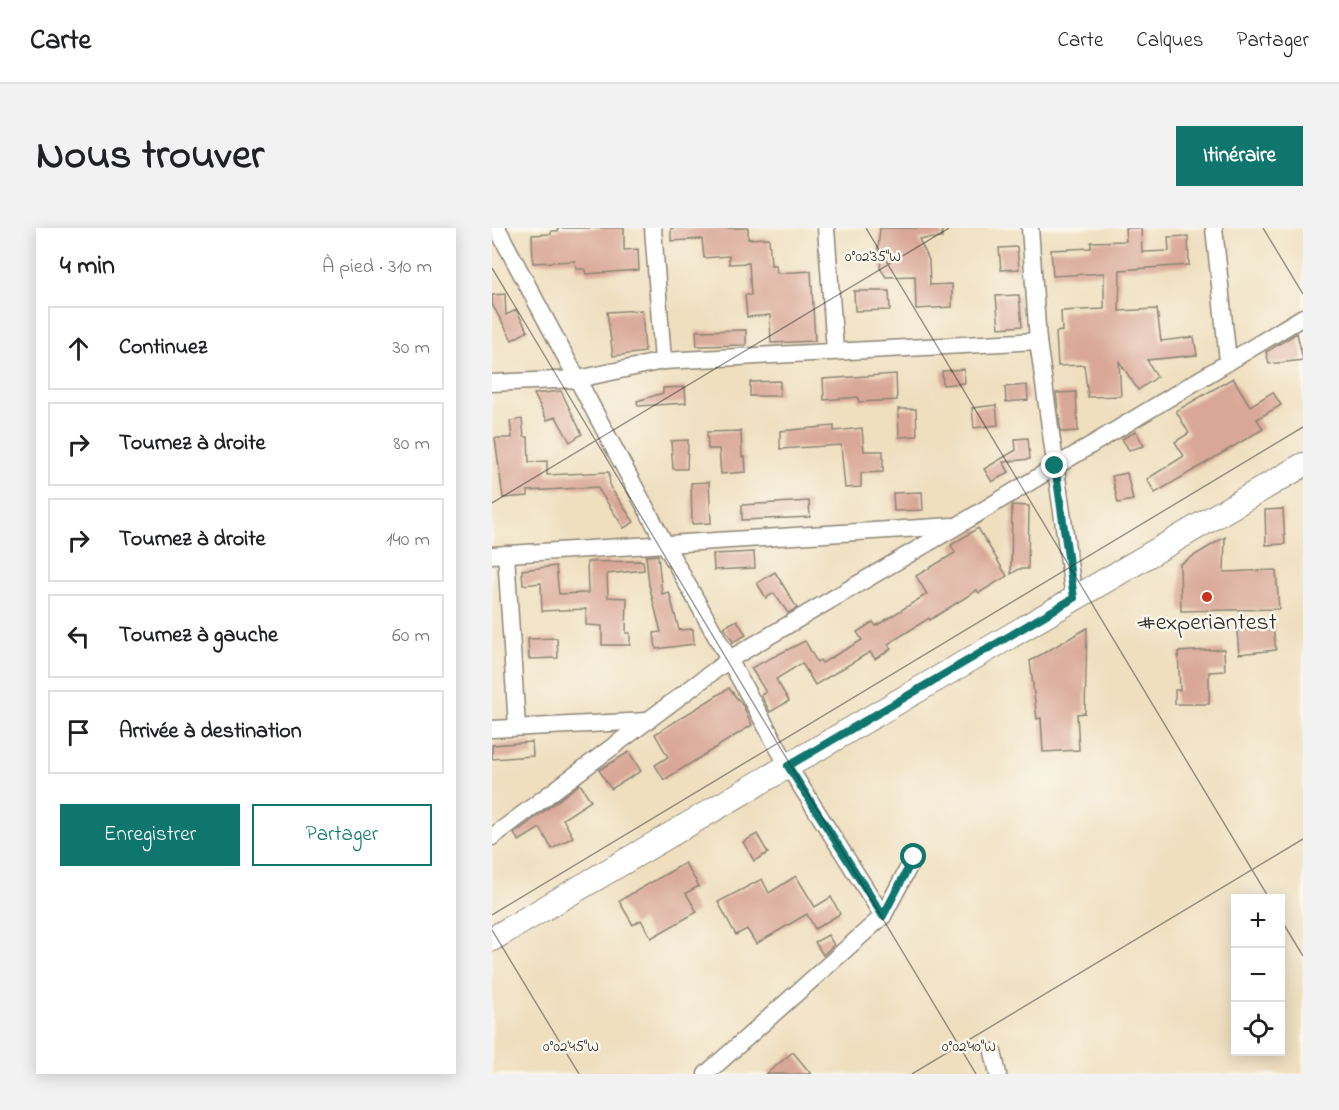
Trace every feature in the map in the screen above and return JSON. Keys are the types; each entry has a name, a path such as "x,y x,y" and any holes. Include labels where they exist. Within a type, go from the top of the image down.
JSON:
{"street":[{"path":"497,228 665,544 788,766 883,916"},
{"path":"653,228 663,361"},
{"path":"826,228 835,350"},
{"path":"1030,228 1038,340 1074,598"},
{"path":"1214,228 1228,361"},
{"path":"492,837 730,659 957,526 1303,317"},
{"path":"492,383 578,379 663,361 1038,340"},
{"path":"492,939 1303,465"},
{"path":"517,727 499,555 957,526"},
{"path":"492,729 648,721"},
{"path":"706,1074 883,916 914,857"},
{"path":"993,1052 998,1074"}],"building":[{"path":"558,228 624,228 624,250 638,249 639,270 586,274 585,269 576,269 575,261 533,263 532,235 551,234 551,231 558,231"},
{"path":"671,228 748,228 748,239 769,238 771,265 776,265 777,273 811,271 815,341 771,343 770,315 747,317 745,295 751,295 749,263 729,264 729,256 704,258 702,239 671,241"},
{"path":"880,228 942,228 942,238 919,239 929,260 930,285 952,284 952,307 916,309 915,276 886,277 880,268 881,260 877,260"},
{"path":"1125,228 1141,228 1142,252 1169,251 1168,237 1188,236 1189,265 1120,270 1119,311 1157,309 1161,341 1194,337 1197,355 1147,360 1157,377 1138,390 1119,361 1121,396 1088,397 1084,365 1058,366 1056,332 1062,331 1061,311 1104,309 1104,273 1053,276 1051,250 1091,248 1091,242 1126,241"},
{"path":"1017,247 1019,269 1001,270 999,248"},
{"path":"854,291 889,291 890,310 855,311"},
{"path":"505,294 506,315 516,310 528,331 512,340 492,304 492,295"},
{"path":"1019,295 1022,326 999,328 996,296"},
{"path":"642,310 645,352 613,356 607,312"},
{"path":"746,330 746,345 697,346 696,331"},
{"path":"1297,333 1303,360 1269,364 1266,352"},
{"path":"964,369 965,383 943,385 942,371"},
{"path":"896,374 897,400 859,402 858,397 824,400 823,379"},
{"path":"1233,378 1250,406 1273,392 1281,405 1257,419 1263,429 1155,493 1147,479 1184,456 1175,442 1189,433 1176,411"},
{"path":"780,381 780,396 750,396 750,382"},
{"path":"1027,385 1028,400 1006,402 1005,387"},
{"path":"685,387 686,403 638,406 637,401 663,393 663,388"},
{"path":"561,391 582,434 570,442 556,417 547,420 534,394"},
{"path":"1076,392 1078,431 1061,432 1056,393"},
{"path":"996,405 998,425 974,428 972,408"},
{"path":"898,409 916,409 917,436 899,437"},
{"path":"522,419 524,437 528,437 529,462 547,461 547,475 609,472 610,487 634,522 624,528 597,487 528,491 528,496 503,498 495,438 512,438 510,421"},
{"path":"834,426 834,431 862,428 864,451 883,451 883,472 861,473 861,487 845,488 841,445 780,449 780,431"},
{"path":"741,431 742,457 745,457 746,472 721,474 719,449 708,449 707,432"},
{"path":"1136,431 1144,446 1129,450 1122,439"},
{"path":"1028,438 1030,459 1003,462 1009,472 992,482 984,469 1016,450 1015,439"},
{"path":"688,440 687,469 673,469 671,441"},
{"path":"1127,473 1133,500 1118,503 1112,476"},
{"path":"709,482 711,523 692,524 691,483"},
{"path":"922,492 923,510 894,511 893,493"},
{"path":"809,501 810,517 742,520 742,505"},
{"path":"1012,505 1029,506 1028,569 1019,569 1011,574"},
{"path":"1283,509 1285,544 1266,545 1265,510"},
{"path":"978,528 1007,576 979,593 977,590 930,620 929,618 888,644 891,649 875,659 870,652 815,685 802,663 776,679 789,701 770,712 761,695 766,692 751,668 805,641 817,662 820,660 822,663 862,640 857,632 873,622 876,626 927,594 916,576 955,553 951,545"},
{"path":"1225,537 1224,572 1276,570 1279,609 1181,611 1180,564"},
{"path":"754,552 755,568 714,570 713,554"},
{"path":"658,555 662,594 669,592 679,630 693,629 694,644 656,649 654,633 661,632 649,585 646,556"},
{"path":"643,561 644,570 607,574 608,597 627,598 626,633 630,633 630,645 602,645 602,626 586,625 586,609 542,611 541,583 523,585 522,570 556,566 559,594 588,593 587,562"},
{"path":"775,572 797,608 788,613 774,593 766,598 757,583"},
{"path":"737,620 746,635 733,642 724,627"},
{"path":"1273,627 1276,650 1239,654 1237,631"},
{"path":"1087,628 1085,713 1077,714 1079,750 1043,752 1041,718 1037,719 1030,661"},
{"path":"557,638 558,658 529,659 528,639"},
{"path":"1224,649 1225,671 1209,672 1209,704 1175,704 1175,690 1180,690 1178,652"},
{"path":"729,688 743,706 752,725 664,780 655,765 668,757 655,734"},
{"path":"532,742 533,756 492,759 492,745"},
{"path":"629,752 641,771 611,789 599,770"},
{"path":"580,784 591,801 563,819 573,837 552,849 540,828 519,841 514,834"},
{"path":"757,834 768,853 754,861 743,842"},
{"path":"685,863 699,886 686,893 697,912 651,938 641,920 633,925 619,901"},
{"path":"796,876 815,907 831,897 840,914 815,929 807,914 756,944 747,929 736,935 718,902 762,879 769,893"},
{"path":"828,935 834,945 823,955 815,942"},
{"path":"793,1052 811,1074 766,1074"}],"place":[{"name":"#experiantest","path":"1207,597"}],"route":[{"path":"914,857 883,916 788,766 1074,598 1055,466"}]}
